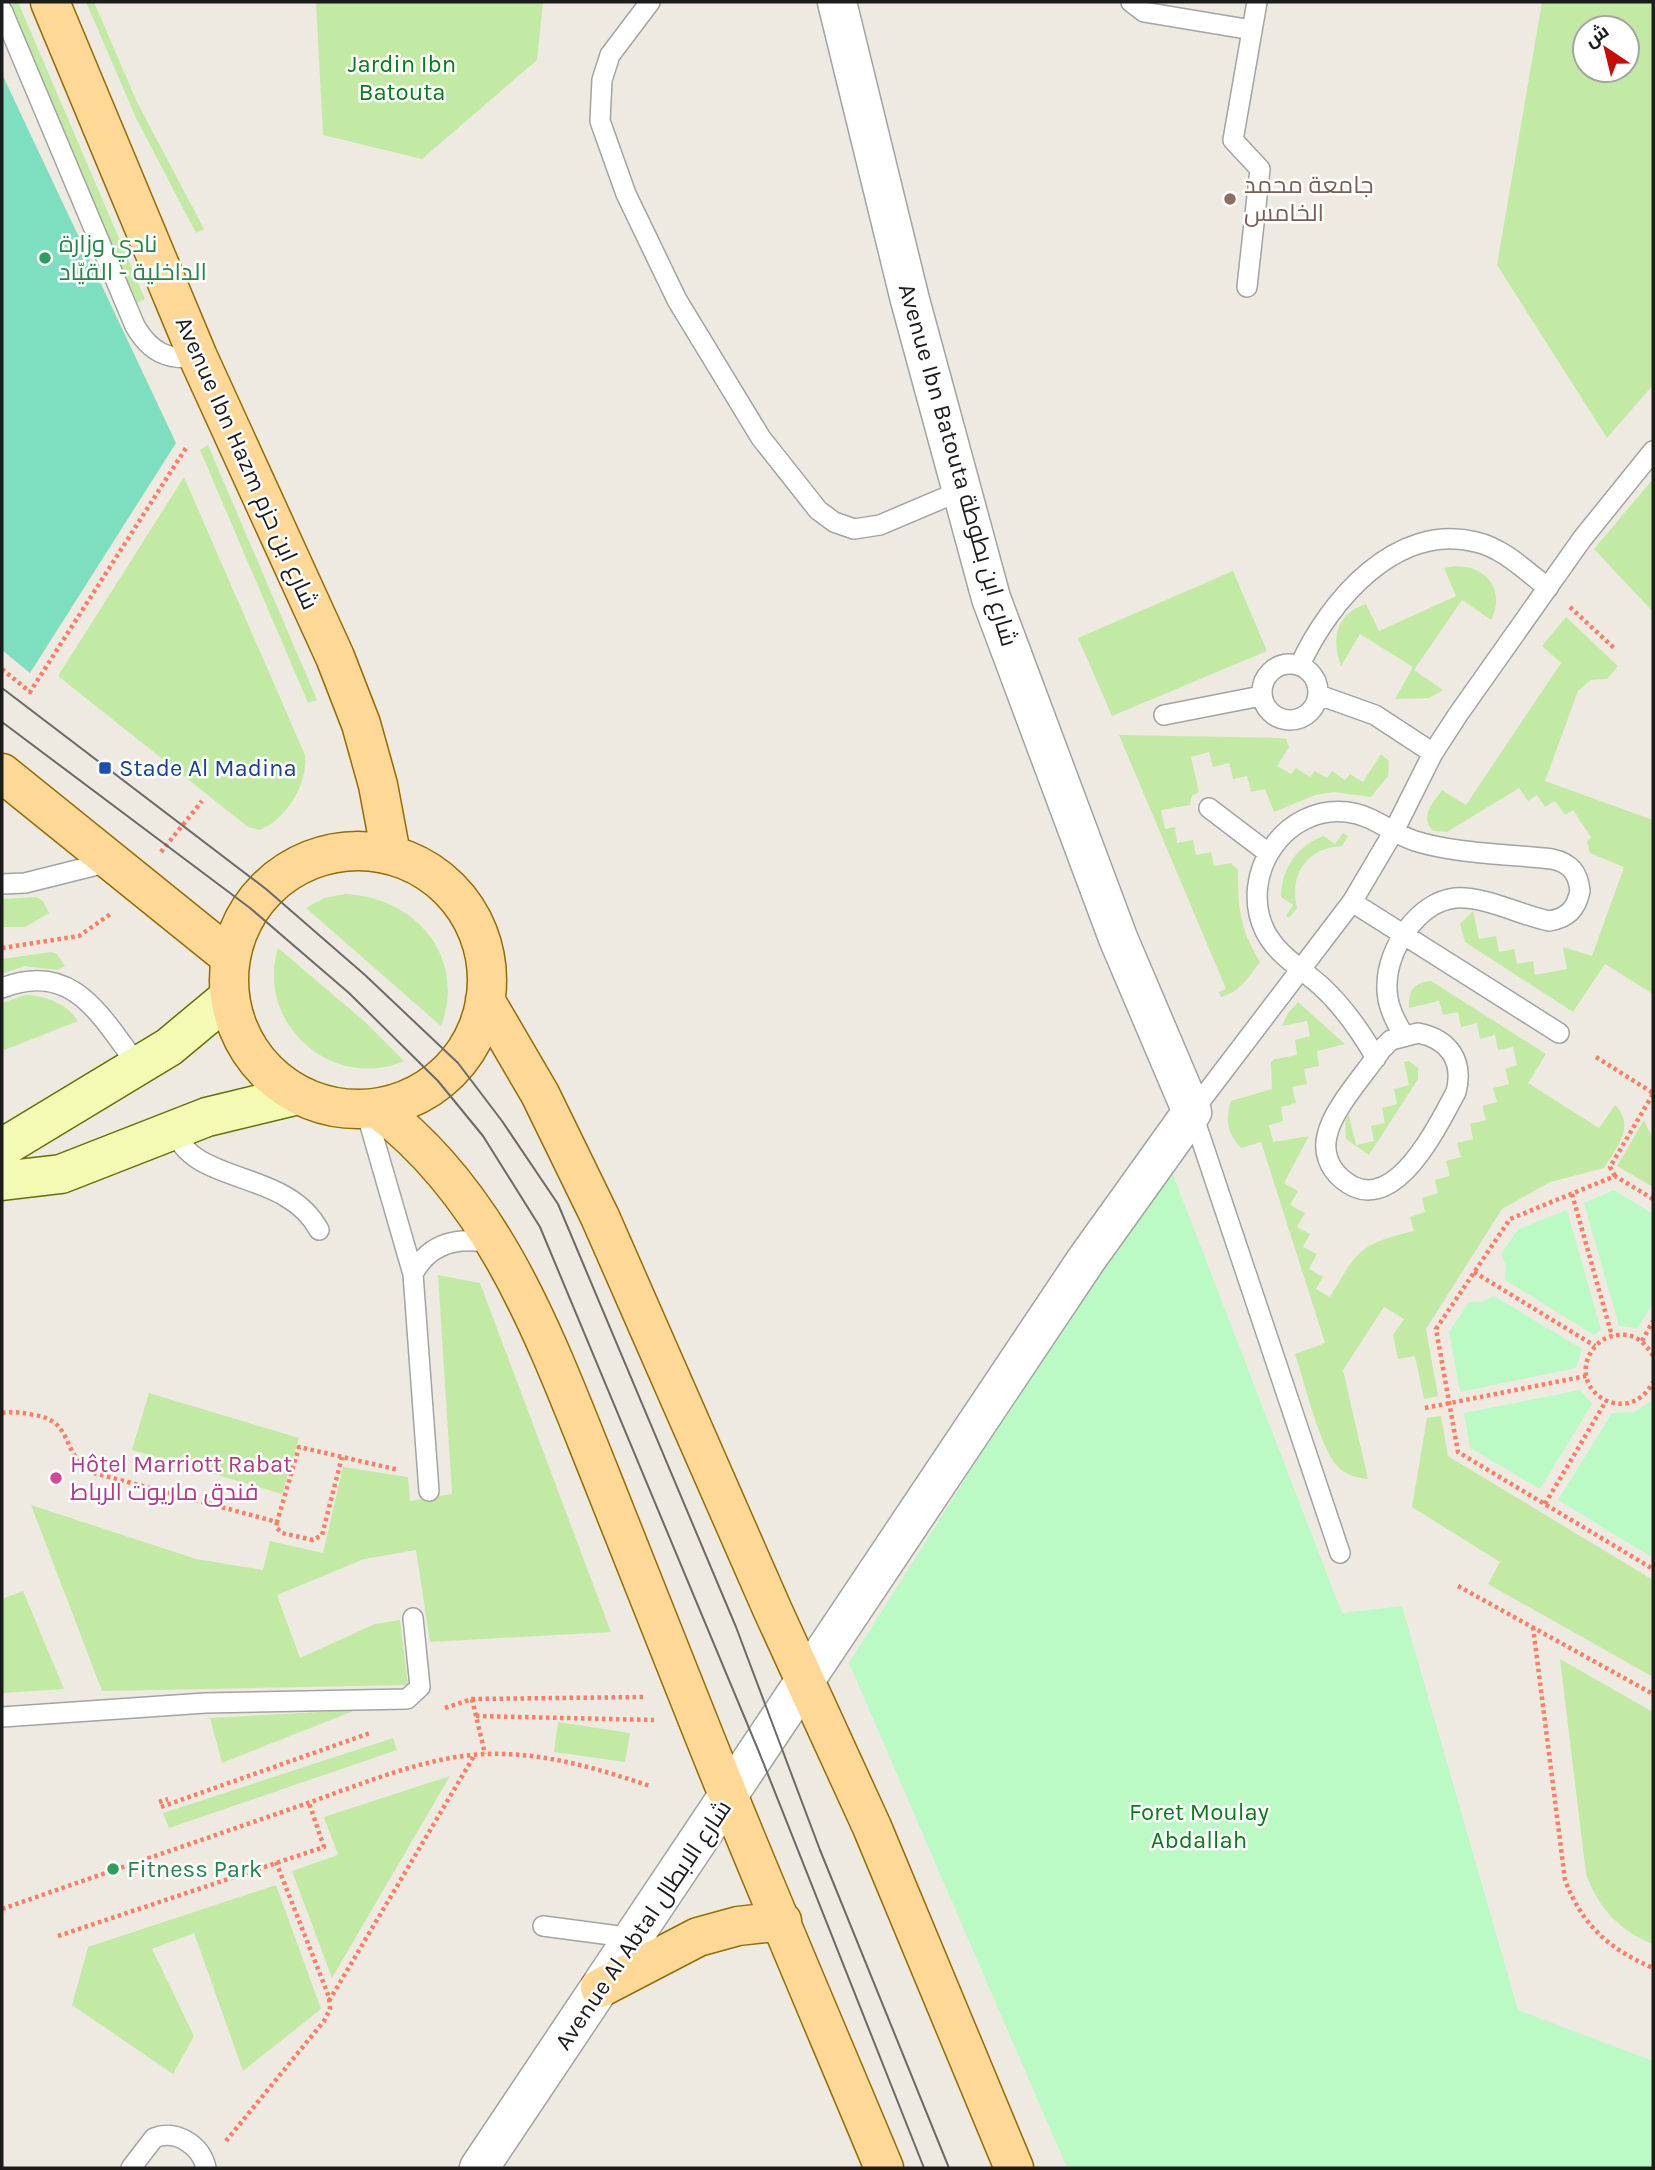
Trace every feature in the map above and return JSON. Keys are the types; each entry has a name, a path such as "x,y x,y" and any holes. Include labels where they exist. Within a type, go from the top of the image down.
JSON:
{"main road":[{"name":"Avenue Ibn Hazm شارع ابن حزم","path":"50,2 198,357 335,657 361,723 378,785 391,854"},
{"path":"2,773 230,957"},
{"path":"364,850 391,854 416,864 439,878 458,898 474,921 483,946 487,972 485,1000 479,1023 458,1063 419,1094 371,1108 323,1104 298,1095 275,1079 255,1060 241,1037 229,997 230,957 237,932 250,908 266,888 287,871 311,859 337,852 364,850"},
{"path":"2,1148 139,1067 169,1047 229,997"},
{"path":"485,1000 540,1094 600,1217 872,1827 1014,2168"},
{"path":"2,1181 61,1174 220,1113 298,1095"},
{"path":"371,1108 440,1167 497,1245 522,1289 544,1336 729,1797 884,2168"},
{"path":"600,1988 698,1937 738,1926 782,1921"}],"street":[{"name":"Avenue Ibn Batouta شارع ابن بطوطة","path":"837,2 960,491 991,598 1118,938 1192,1112"},
{"name":"Avenue Al Abtal شارع الابطال","path":"479,2168 1086,1260 1192,1112"}],"lane":[{"path":"650,2 610,55 602,79 600,121 626,194 677,300 761,438 818,510 834,522 855,529 880,525 960,491"},
{"path":"1131,2 1144,12 1252,30"},
{"path":"1247,287 1260,169 1233,140 1257,2"},
{"path":"2,10 141,337 158,353 169,358 198,357"},
{"path":"1340,1553 1192,1112 1352,902 1394,831 1433,753 1582,539 1653,452"},
{"path":"1300,665 1324,620 1356,582 1376,566 1421,543 1440,539 1478,542 1495,549 1548,588"},
{"path":"1300,665 1311,672 1319,695 1315,707 1306,715 1284,720 1273,716 1261,696 1262,684 1277,666 1300,665"},
{"path":"1319,695 1376,715 1433,753"},
{"path":"1164,715 1261,696"},
{"path":"1209,808 1268,853"},
{"path":"1376,1058 1343,1009 1275,946 1260,917 1258,884 1268,853 1293,827 1327,813 1363,816 1434,846 1563,862 1573,869 1580,891 1571,912 1561,919 1549,921 1466,898 1440,901 1420,916 1404,934 1394,952 1387,986 1394,1020 1404,1035"},
{"path":"2,884 25,883 113,861"},
{"path":"1352,902 1559,1033"},
{"path":"2,988 21,981 39,979 58,983 84,995 139,1067"},
{"path":"1404,1035 1432,1036 1443,1043 1458,1065 1460,1079 1450,1105 1408,1169 1399,1179 1373,1190 1346,1183 1336,1174 1325,1148 1332,1122 1376,1058 1391,1040 1404,1035"},
{"path":"371,1108 413,1274 429,1491"},
{"path":"174,1129 177,1140 190,1155 286,1194 303,1207 319,1230"},
{"path":"413,1274 420,1259 442,1244 460,1240 497,1245"},
{"path":"2,1717 205,1703 407,1699 420,1687 413,1618"},
{"path":"543,1926 634,1938"},
{"path":"131,2168 153,2138 170,2134 179,2136 197,2151 206,2167"}],"path":[{"path":"2,669 30,692 186,448"},
{"path":"1548,588 1615,649"},
{"path":"2,948 79,936 116,909"},
{"path":"1596,1057 1653,1093 1611,1167 1615,1176 1653,1199"},
{"path":"1615,1176 1510,1219 1436,1329 1458,1452 1653,1569"},
{"path":"1572,1194 1612,1336"},
{"path":"1474,1272 1595,1346"},
{"path":"1642,1341 1653,1321"},
{"path":"1653,1356 1642,1341 1622,1334 1612,1336 1595,1346 1586,1365 1590,1386 1606,1401 1624,1404 1634,1402 1649,1390 1653,1382"},
{"path":"1425,1408 1586,1376"},
{"path":"1545,1504 1606,1401"},
{"path":"2,1413 12,1411 54,1421 62,1427 76,1460 94,1473 277,1522"},
{"path":"342,1457 322,1535 313,1539 282,1532 276,1527 299,1447 405,1471"},
{"path":"1458,1586 1653,1694"},
{"path":"1533,1627 1562,1858 1569,1890 1583,1919 1597,1936 1615,1949 1653,1968"},
{"path":"433,1711 472,1699 653,1696"},
{"path":"472,1699 485,1754"},
{"path":"476,1716 654,1720"},
{"path":"168,1799 160,1805 380,1730"},
{"path":"2,1909 426,1764 485,1754 549,1757 589,1765 650,1786"},
{"path":"329,2001 474,1756"},
{"path":"58,1936 324,1847 309,1803"},
{"path":"206,2167 324,2021 330,2008 276,1862"}],"green space":[{"path":"8,2 18,2 145,299 137,303"},
{"path":"86,2 94,2 137,102 204,229 196,233 136,118"},
{"name":"Jardin Ibn Batouta","path":"316,2 543,2 537,60 422,159 323,135"},
{"path":"1542,2 1653,2 1653,385 1607,438 1497,265"},
{"name":"نادي وزارة الداخلية - القيّاد","path":"2,74 176,443 30,673 2,650"},
{"path":"208,445 317,700 308,703 200,450"},
{"path":"184,477 305,755 303,777 294,799 279,818 260,830 248,827 58,676"},
{"path":"1653,479 1653,612 1594,549"},
{"path":"1456,566 1477,570 1485,575 1495,590 1495,609 1491,620 1462,600 1414,670 1443,690 1429,698 1395,699 1413,667 1360,634 1341,666 1336,646 1338,628 1348,614 1366,604 1379,631 1456,596 1444,568"},
{"path":"1233,571 1267,651 1112,716 1078,638"},
{"path":"1566,617 1618,666 1607,679 1591,680 1578,691 1545,781 1653,820 1653,994 1605,964 1573,1012 1465,942 1460,924 1473,911 1479,939 1496,936 1499,952 1514,949 1517,964 1533,961 1535,975 1567,969 1563,947 1592,956 1624,867 1590,853 1587,842 1591,837 1573,810 1565,815 1555,801 1545,807 1537,795 1528,801 1519,788 1447,832 1433,831 1427,820 1429,810 1442,790 1466,805 1561,663 1542,646"},
{"path":"1119,735 1286,739 1289,747 1277,766 1291,774 1296,768 1310,777 1315,771 1327,778 1332,771 1345,780 1350,774 1363,782 1381,754 1389,761 1388,776 1371,797 1334,792 1315,795 1274,812 1265,789 1251,792 1247,776 1233,779 1229,763 1213,767 1209,752 1191,757 1199,792 1192,796 1190,805 1161,810 1165,829 1175,827 1177,843 1193,840 1196,855 1211,852 1214,866 1231,863 1238,870 1241,917 1260,962 1244,983 1221,997 1219,992 1226,989"},
{"path":"1343,833 1348,836 1342,846 1319,852 1303,865 1296,884 1297,908 1289,918 1286,916 1293,905 1281,897 1284,877 1292,860 1313,841 1323,836 1335,844"},
{"path":"345,894 370,898 393,906 413,919 429,935 441,954 447,976 447,1000 441,1026 306,908 324,898"},
{"path":"36,897 43,901 49,913 25,927 2,927 2,899"},
{"path":"278,948 364,1021 404,1061 377,1068 351,1067 326,1059 305,1044 289,1025 278,1002 274,976"},
{"path":"51,952 57,954 65,966 57,970 24,966 2,974 2,959"},
{"path":"1431,981 1546,1054 1528,1083 1599,1128 1615,1105 1624,1121 1624,1129 1619,1144 1604,1168 1550,1182 1502,1209 1426,1329 1438,1396 1424,1399 1415,1356 1398,1359 1393,1335 1404,1319 1384,1307 1343,1370 1368,1479 1364,1479 1348,1474 1338,1467 1331,1458 1319,1430 1295,1354 1325,1343 1261,1142 1241,1148 1230,1132 1228,1114 1231,1101 1272,1089 1271,1062 1297,1055 1295,1040 1310,1036 1307,1021 1282,1026 1288,1013 1298,1002 1345,1044 1317,1051 1319,1066 1304,1069 1307,1084 1292,1087 1296,1103 1281,1107 1283,1121 1269,1125 1273,1142 1309,1136 1284,1183 1298,1191 1290,1205 1305,1213 1297,1227 1310,1234 1303,1247 1317,1254 1309,1269 1323,1277 1316,1289 1330,1297 1362,1251 1382,1240 1414,1231 1410,1217 1425,1212 1422,1198 1438,1193 1435,1180 1450,1176 1446,1161 1461,1157 1457,1143 1473,1139 1470,1124 1486,1120 1482,1106 1497,1102 1493,1088 1509,1084 1505,1069 1517,1065 1513,1047 1498,1050 1495,1035 1480,1039 1477,1023 1461,1027 1458,1012 1443,1015 1439,1001 1409,1008 1413,988 1420,983"},
{"path":"25,995 55,1002 68,1010 78,1021 2,1051 2,1003"},
{"path":"1409,1061 1418,1068 1418,1079 1369,1155 1346,1139 1345,1120 1349,1115 1356,1145 1374,1141 1371,1126 1385,1123 1382,1108 1397,1104 1394,1089 1409,1085 1404,1062"},
{"path":"1644,1120 1653,1139 1653,1187 1617,1166"},
{"name":"Foret Moulay Abdallah","path":"1167,1159 1342,1613 1402,1606 1518,2010 1653,2061 1653,2168 1067,2168 849,1663"},
{"path":"1614,1190 1653,1214 1653,1303 1638,1328 1619,1326 1584,1203"},
{"path":"1567,1210 1601,1330 1594,1335 1505,1280 1506,1266 1501,1254 1518,1229"},
{"path":"438,1275 480,1283 611,1632 430,1642 416,1550 364,1559 277,1595 300,1658 375,1624 400,1620 408,1685 102,1691 31,1505 196,1559 263,1570 270,1541 323,1553 343,1467 408,1477 410,1501 452,1494"},
{"path":"1494,1296 1582,1349 1576,1368 1460,1392 1449,1332 1469,1302 1482,1302"},
{"path":"1580,1390 1592,1404 1540,1489 1470,1448 1464,1413"},
{"path":"149,1393 299,1438 282,1494 132,1450"},
{"path":"1653,1400 1653,1558 1558,1500 1612,1413 1634,1412"},
{"path":"1441,1416 1448,1456 1653,1580 1653,1677 1488,1584 1500,1562 1412,1507 1427,1418"},
{"path":"23,1591 64,1689 2,1693 2,1599"},
{"path":"1560,1659 1653,1712 1653,1944 1630,1932 1612,1917 1597,1897 1586,1874"},
{"path":"356,1710 222,1763 210,1718"},
{"path":"558,1722 630,1733 625,1762 554,1752"},
{"path":"393,1738 397,1750 169,1828 163,1813"},
{"path":"450,1776 332,1978 292,1871 338,1855 324,1817"},
{"path":"276,1885 321,2009 243,2071 194,1933 152,1949 194,2036 173,2074 72,2005 88,1947"}],"tram line":[{"path":"2,688 266,889 365,975 458,1063 502,1121 558,1204 736,1627 820,1850 949,2168"},
{"path":"2,722 250,908 349,993 438,1081 483,1136 540,1227 759,1752 924,2168"}],"place":[{"name":"جامعة محمد الخامس","path":"1230,199"},
{"name":"نادي وزارة الداخلية - القيّاد","path":"45,258"},
{"name":"Stade Al Madina","path":"105,768"},
{"name":"Hôtel Marriott Rabat فندق ماريوت الرباط","path":"56,1478"},
{"name":"Fitness Park","path":"113,1869"}]}
